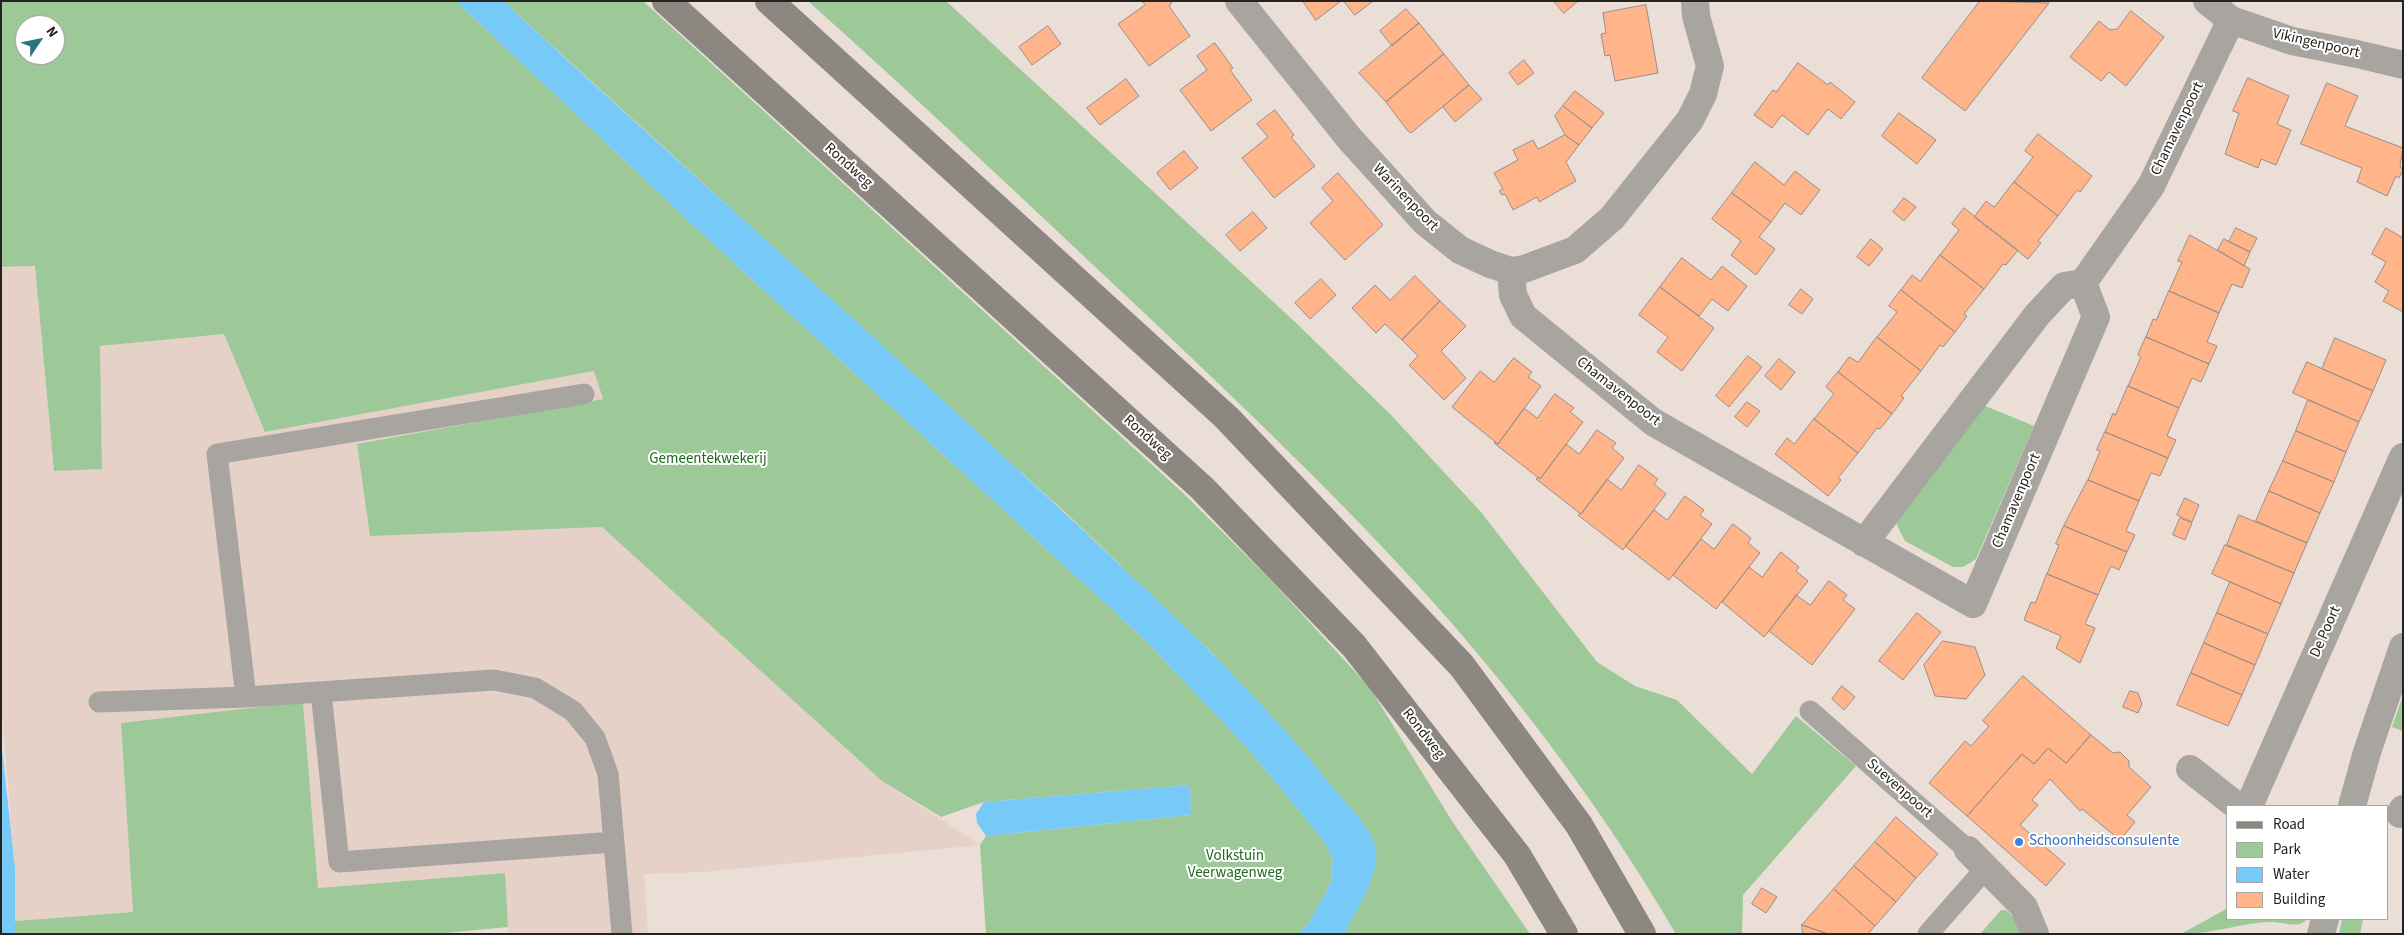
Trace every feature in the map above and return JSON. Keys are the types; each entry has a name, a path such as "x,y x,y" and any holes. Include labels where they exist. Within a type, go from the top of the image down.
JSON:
{"main road":[{"name":"Rondweg","path":"666,1 1202,488 1354,646 1517,855 1564,934"},
{"path":"769,1 1227,418 1462,666 1579,825 1642,934"}],"street":[{"name":"Warinenpoort","path":"1239,1 1348,138 1425,222 1460,250 1490,264 1511,271"},
{"path":"1511,271 1524,269 1574,250 1612,218 1690,120 1703,94 1710,66 1696,16 1695,1"},
{"name":"Vikingenpoort","path":"2207,1 2231,20 2292,41 2403,65"},
{"name":"Chamavenpoort","path":"1511,271 1513,295 1523,316 1653,422 1973,604 2096,316 2084,282 2150,186 2231,20"},
{"path":"1864,543 2037,315 2064,286 2084,282"},
{"name":"De Poort","path":"2249,805 2403,457"},
{"path":"2352,805 2367,752 2403,647"},
{"path":"2190,769 2236,805"},
{"name":"Suevenpoort","path":"1977,859 2024,907 2035,934"},
{"path":"2321,934 2325,920"}],"lane":[{"path":"246,697 217,454 584,394"},
{"path":"99,702 246,697 494,680 535,688 573,711 595,738 608,774 622,934"},
{"path":"320,692 340,862 614,842"},
{"name":"Suevenpoort","path":"1810,711 1977,859"},
{"path":"1928,934 1977,859"}],"shaded area":[{"path":"35,266 54,470 102,469 100,346 224,334 266,432 594,371 603,399 357,444 370,535 602,527 882,781 980,845 703,872 644,874 648,934 508,934 505,873 318,888 303,703 122,723 133,912 15,921 15,868 1,705 1,268"}],"green space":[{"path":"1,1 456,1 698,230 1142,637 1250,751 1323,840 1333,859 1331,881 1324,896 1310,921 1299,934 986,934 980,845 986,836 1191,815 1190,785 984,802 941,817 882,781 602,527 370,536 357,444 603,399 594,371 265,432 224,334 100,346 102,469 54,471 35,266 1,267"},
{"path":"503,1 643,1 1182,492 1267,576 1370,688 1452,821 1530,934 1344,934 1370,884 1364,826 1269,713 1210,651 1067,514"},
{"path":"808,1 946,1 1293,320 1390,414 1481,512 1597,662 1635,686 1677,700 1752,774 1796,716 1856,766 1743,895 1742,934 1676,934 1622,847 1563,762 1500,680 1398,564 1326,489 1214,379 974,153"},
{"path":"1983,405 2034,426 1976,559 1963,567 1953,567 1905,541 1896,523"},
{"path":"2403,695 2403,731 2392,727"},
{"path":"303,702 318,888 505,873 508,927 435,934 15,934 15,921 133,912 121,723"},
{"path":"2226,909 2226,920 2306,920 2295,925 2275,922 2259,923 2193,934 2181,934"},
{"path":"2001,910 2006,910 2018,921 2022,934 1980,934"},
{"path":"2342,920 2363,920 2360,934 2339,934"}],"water":[{"path":"456,1 503,1 997,450 1159,602 1250,693 1357,815 1374,843 1376,865 1373,877 1362,902 1344,934 1299,934 1310,921 1331,881 1333,859 1323,840 1250,751 1142,637 698,230"},
{"path":"1,739 15,868 15,934 1,934"},
{"path":"1190,785 1191,815 986,836 977,823 976,814 984,802"}],"building":[{"path":"1142,1 1170,1 1172,3 1169,6 1190,36 1149,66 1118,24 1145,5"},
{"path":"1303,1 1341,1 1316,20"},
{"path":"1344,1 1373,1 1355,15"},
{"path":"1554,1 1578,1 1564,13"},
{"path":"1980,1 2049,3 1965,111 1922,78"},
{"path":"1646,5 1658,73 1615,81 1610,55 1605,56 1601,34 1606,33 1603,13"},
{"path":"1406,9 1419,23 1392,46 1380,31"},
{"path":"2131,11 2164,37 2126,86 2109,72 2101,81 2070,57 2099,21 2110,30 2117,29"},
{"path":"1419,23 1444,54 1386,102 1359,73"},
{"path":"1048,26 1061,44 1032,65 1019,47"},
{"path":"1215,43 1233,68 1230,70 1252,100 1211,131 1180,90 1207,70 1197,56"},
{"path":"1444,54 1469,85 1411,133 1386,102"},
{"path":"1524,60 1534,73 1518,85 1509,73"},
{"path":"1798,63 1828,85 1830,82 1855,102 1841,119 1828,109 1808,135 1782,115 1772,128 1754,115 1773,90 1776,92"},
{"path":"2248,78 2289,96 2277,124 2291,130 2276,165 2261,159 2258,168 2225,154 2239,113 2233,111"},
{"path":"1126,79 1139,96 1100,125 1087,108"},
{"path":"2327,83 2358,96 2345,126 2403,148 2400,166 2403,170 2399,178 2396,176 2387,196 2357,182 2362,168 2301,144"},
{"path":"1469,85 1482,99 1455,122 1443,107"},
{"path":"1575,91 1604,113 1592,128 1563,106"},
{"path":"1563,106 1592,128 1579,145 1565,135 1555,116"},
{"path":"1275,110 1294,135 1291,137 1315,166 1274,198 1242,158 1268,137 1257,124"},
{"path":"1899,113 1936,140 1917,164 1882,136"},
{"path":"2038,134 2092,176 2080,192 2077,190 2058,216 2014,182 2033,157 2025,151"},
{"path":"1565,135 1579,145 1566,162 1576,181 1539,202 1537,197 1513,210 1505,194 1502,195 1499,191 1503,189 1494,173 1518,160 1513,150 1533,140 1538,149"},
{"path":"1184,151 1198,168 1170,190 1157,173"},
{"path":"1755,162 1784,185 1795,171 1820,190 1801,215 1785,203 1771,222 1732,193"},
{"path":"1338,173 1383,225 1345,260 1310,223 1333,201 1322,188"},
{"path":"2014,182 2058,216 2038,241 2041,243 2028,259 1974,217 1986,201 1994,207"},
{"path":"1732,193 1771,222 1759,237 1775,249 1756,275 1731,255 1741,241 1712,219"},
{"path":"1904,198 1916,207 1904,221 1893,212"},
{"path":"1964,208 2018,250 2006,265 2003,264 1984,289 1940,255 1959,230 1952,224"},
{"path":"1253,212 1267,228 1240,251 1226,235"},
{"path":"2236,228 2257,238 2250,252 2229,242"},
{"path":"2386,228 2403,238 2403,312 2383,301 2389,291 2375,282 2386,262 2372,254"},
{"path":"2190,235 2250,269 2242,288 2232,284 2219,313 2169,291 2182,262 2178,261"},
{"path":"1871,239 1883,249 1869,266 1857,257"},
{"path":"2224,239 2250,252 2244,266 2218,250"},
{"path":"1940,255 1984,289 1964,314 1967,316 1955,332 1901,290 1912,275 1920,281"},
{"path":"1682,258 1711,280 1722,266 1747,286 1728,311 1712,299 1699,316 1660,287"},
{"path":"1415,276 1440,301 1402,340 1385,324 1376,333 1352,308 1375,285 1390,300"},
{"path":"1321,279 1336,295 1310,319 1295,303"},
{"path":"1660,287 1714,328 1682,371 1657,352 1668,337 1639,315"},
{"path":"1801,289 1813,299 1802,314 1789,305"},
{"path":"1901,290 1955,332 1943,347 1940,345 1921,371 1877,337 1897,312 1889,306"},
{"path":"2169,291 2219,313 2207,342 2217,346 2209,364 2146,337 2153,319 2156,320"},
{"path":"1440,301 1466,326 1441,351 1466,378 1444,400 1409,365 1418,356 1402,340"},
{"path":"1877,337 1921,371 1901,396 1904,398 1892,414 1838,372 1849,357 1858,362"},
{"path":"2146,337 2209,364 2201,382 2192,378 2179,408 2128,386 2141,357 2138,355"},
{"path":"2335,338 2386,360 2373,391 2322,369"},
{"path":"1748,356 1762,367 1729,407 1716,396"},
{"path":"1514,358 1532,372 1528,377 1541,386 1498,444 1452,407 1480,371 1494,382"},
{"path":"1779,359 1795,372 1781,390 1765,376"},
{"path":"2307,362 2373,391 2359,422 2293,393"},
{"path":"1838,372 1892,414 1880,429 1877,428 1858,453 1814,419 1834,394 1826,387"},
{"path":"2128,386 2179,408 2167,436 2176,440 2168,458 2105,432"},
{"path":"1555,394 1574,408 1570,412 1583,422 1540,479 1494,443 1498,444 1524,408 1537,418"},
{"path":"2308,400 2359,422 2346,452 2296,431"},
{"path":"1747,402 1760,411 1747,427 1735,417"},
{"path":"1814,419 1858,453 1838,478 1841,480 1828,496 1775,454 1787,438 1794,444"},
{"path":"1597,430 1616,443 1612,448 1624,458 1581,514 1536,479 1538,477 1540,479 1566,444 1579,454"},
{"path":"2296,431 2346,452 2334,482 2283,461"},
{"path":"2105,432 2168,458 2160,476 2151,473 2139,501 2088,480 2100,451 2097,450"},
{"path":"2283,461 2334,482 2320,513 2269,491"},
{"path":"1639,465 1658,479 1654,484 1666,494 1623,550 1578,515 1581,514 1607,479 1621,490"},
{"path":"2088,480 2139,501 2126,531 2135,535 2127,552 2064,526"},
{"path":"2269,491 2320,513 2307,543 2256,521"},
{"path":"1685,496 1704,510 1700,515 1712,524 1669,580 1625,546 1654,510 1667,520"},
{"path":"2185,498 2199,505 2192,522 2177,515"},
{"path":"2239,515 2307,543 2294,573 2227,545"},
{"path":"2180,518 2192,523 2185,540 2173,535"},
{"path":"1733,524 1751,538 1748,543 1760,553 1716,609 1673,575 1701,539 1714,549"},
{"path":"2064,526 2127,552 2119,570 2111,566 2098,595 2047,574 2059,545 2056,544"},
{"path":"2225,545 2294,573 2281,604 2212,574"},
{"path":"1781,552 1799,567 1796,571 1808,581 1764,637 1722,602 1749,567 1762,577"},
{"path":"2047,574 2098,595 2085,624 2095,628 2080,663 2056,648 2061,636 2024,620 2031,602 2035,603"},
{"path":"1829,581 1847,595 1843,600 1855,609 1812,665 1769,631 1796,595 1810,605"},
{"path":"2230,582 2281,604 2268,634 2217,613"},
{"path":"1917,613 1941,632 1903,680 1879,661"},
{"path":"2217,613 2268,634 2255,665 2204,643"},
{"path":"1943,641 1975,647 1985,675 1966,699 1935,696 1924,665"},
{"path":"2204,643 2255,665 2242,695 2191,673"},
{"path":"2191,673 2242,695 2228,726 2177,705"},
{"path":"2023,676 2091,735 2066,763 2048,748 2034,764 2022,754 1967,816 1929,783 1965,741 1971,746 1989,726 1983,721"},
{"path":"1842,686 1855,697 1844,710 1832,699"},
{"path":"2130,691 2138,693 2142,704 2138,713 2123,707"},
{"path":"2091,735 2113,753 2120,752 2129,761 2129,767 2151,787 2127,815 2135,822 2120,840 2082,809 2080,811 2050,779 2032,800 2038,805 2020,825 2065,864 2046,886 1967,816 2022,754 2034,764 2048,748 2066,763"},
{"path":"1896,817 1938,854 1916,878 1875,842"},
{"path":"1875,842 1916,878 1896,902 1854,866"},
{"path":"1854,866 1896,902 1875,926 1834,889"},
{"path":"1762,888 1777,897 1766,913 1752,904"},
{"path":"1834,889 1875,926 1868,934 1828,934 1802,925"},
{"path":"1802,925 1828,934 1803,934"}],"place":[{"name":"Schoonheidsconsulente","path":"2019,842"}],"park label":[{"name":"Gemeentekwekerij","path":"708,460"},
{"name":"Volkstuin Veerwagenweg","path":"1235,866"}]}
